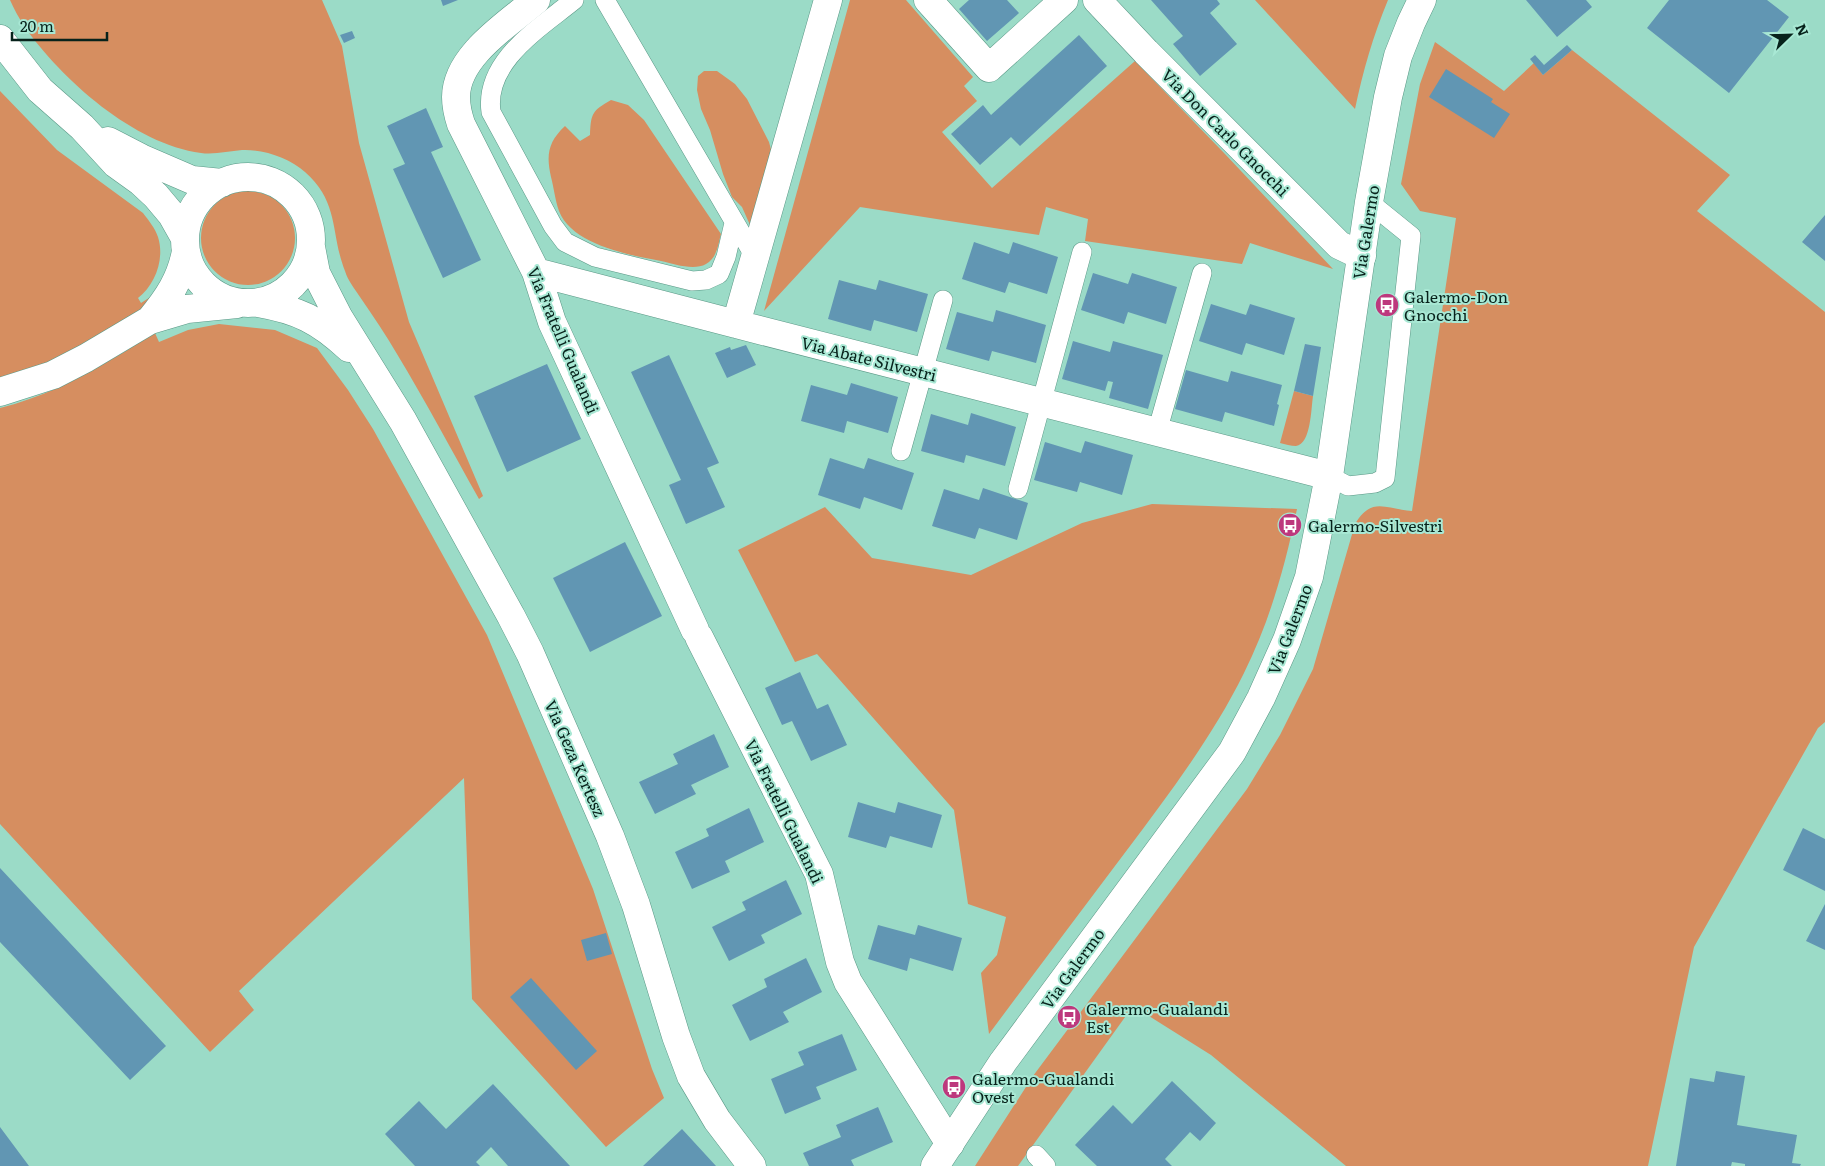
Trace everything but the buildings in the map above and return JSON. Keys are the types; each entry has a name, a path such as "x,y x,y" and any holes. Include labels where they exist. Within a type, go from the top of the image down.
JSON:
{"street":[{"name":"Via Fratelli Gualandi","path":"536,0 482,45 468,62 460,76 456,95 457,110 461,124 536,272 552,322 697,634 819,874 840,962 848,982 950,1144"},
{"path":"736,324 828,0"},
{"path":"928,0 989,68 1064,0"},
{"name":"Via Don Carlo Gnocchi","path":"1097,0 1146,52 1339,245 1362,256"},
{"name":"Via Galermo","path":"936,1166 1003,1062 1232,752 1287,640 1308,577 1329,476 1370,202 1388,97 1398,56 1422,0"},
{"path":"0,38 40,90 82,128 116,164 141,182 156,196 172,215 185,244 192,270 205,287 222,298 290,310 309,317 329,329 366,364"},
{"path":"82,128 192,180 222,183"},
{"path":"0,392 53,375 150,320 187,308 250,303 274,298 288,290 299,278 307,263 310,247 310,230 305,215 297,201 285,190 271,182 255,178 238,178 222,183 207,192 196,205 188,221 183,268 178,280 169,296 150,320"},
{"path":"310,247 316,273 325,292 366,364"},
{"name":"Via Abate Silvestri","path":"536,272 1329,476"},
{"name":"Via Geza Kertesz","path":"366,364 403,421 530,653 610,836 636,905 676,1036 691,1076 716,1120 752,1166"}],"lane":[{"path":"574,0 514,50 502,66 494,84 490,100 491,112 553,226 565,242 595,257 692,281 706,280 719,274 726,257 734,223"},
{"path":"604,0 754,257"},
{"path":"1329,476 1348,486 1375,483 1385,478 1411,236 1370,202"},
{"path":"1018,489 1082,252"},
{"path":"1157,432 1202,273"},
{"path":"901,452 943,300"}],"shaded area":[{"path":"10,0 322,0 342,46 359,143 409,322 483,496 479,499 408,372 348,278 340,257 329,207 324,195 305,172 276,155 259,151 242,150 211,154 201,153 176,147 150,137 126,123 79,88 40,47 24,26"},
{"path":"850,0 906,0 973,77 964,86 977,101 942,132 992,188 1135,61 1333,269 1250,243 1242,264 1085,241 1088,219 1046,207 1039,235 860,207 764,311"},
{"path":"1255,0 1388,0 1369,54 1355,109"},
{"path":"1435,42 1504,91 1534,63 1543,75 1572,50 1730,175 1697,211 1825,312 1825,722 1818,728 1694,947 1648,1166 1346,1166 1211,1055 1133,1006 1018,1166 975,1166 1033,1076 1247,789 1280,735 1313,669 1355,524 1361,515 1373,507 1380,506 1412,511 1456,218 1420,211 1401,184 1420,84"},
{"path":"704,71 717,71 735,84 747,99 769,142 773,157 750,225 742,207 732,197 710,130 701,109 697,90 698,76"},
{"path":"0,91 57,150 143,213 157,234 160,254 154,279 138,298 141,303 155,294 142,311 48,362 0,379"},
{"path":"611,100 628,105 644,120 721,234 715,255 706,264 696,267 684,266 619,252 589,240 576,232 566,223 559,211 549,162 552,143 565,126 580,141 590,135 594,113"},
{"path":"248,191 266,194 281,205 292,220 295,238 292,256 281,271 266,282 248,285 230,282 215,271 204,256 201,238 204,220 215,205 230,194"},
{"path":"219,324 275,330 317,348 348,390 373,429 487,635 593,889 652,1069 664,1098 606,1147 472,999 464,778 239,991 254,1010 210,1052 0,824 0,408 44,394 72,381 155,333 159,342 188,330"},
{"path":"1294,391 1313,396 1311,417 1305,439 1296,446 1280,443"},
{"path":"1152,504 1297,509 1282,572 1262,633 1244,673 1219,719 1159,808 989,1034 981,973 997,955 1006,917 968,904 954,810 817,654 795,662 738,550 825,507 872,558 971,575 1082,523"}],"place":[{"name":"Galermo-Don Gnocchi","path":"1387,305"},
{"name":"Galermo-Silvestri","path":"1290,525"},
{"name":"Galermo-Gualandi Est","path":"1069,1017"},
{"name":"Galermo-Gualandi Ovest","path":"954,1087"}]}
